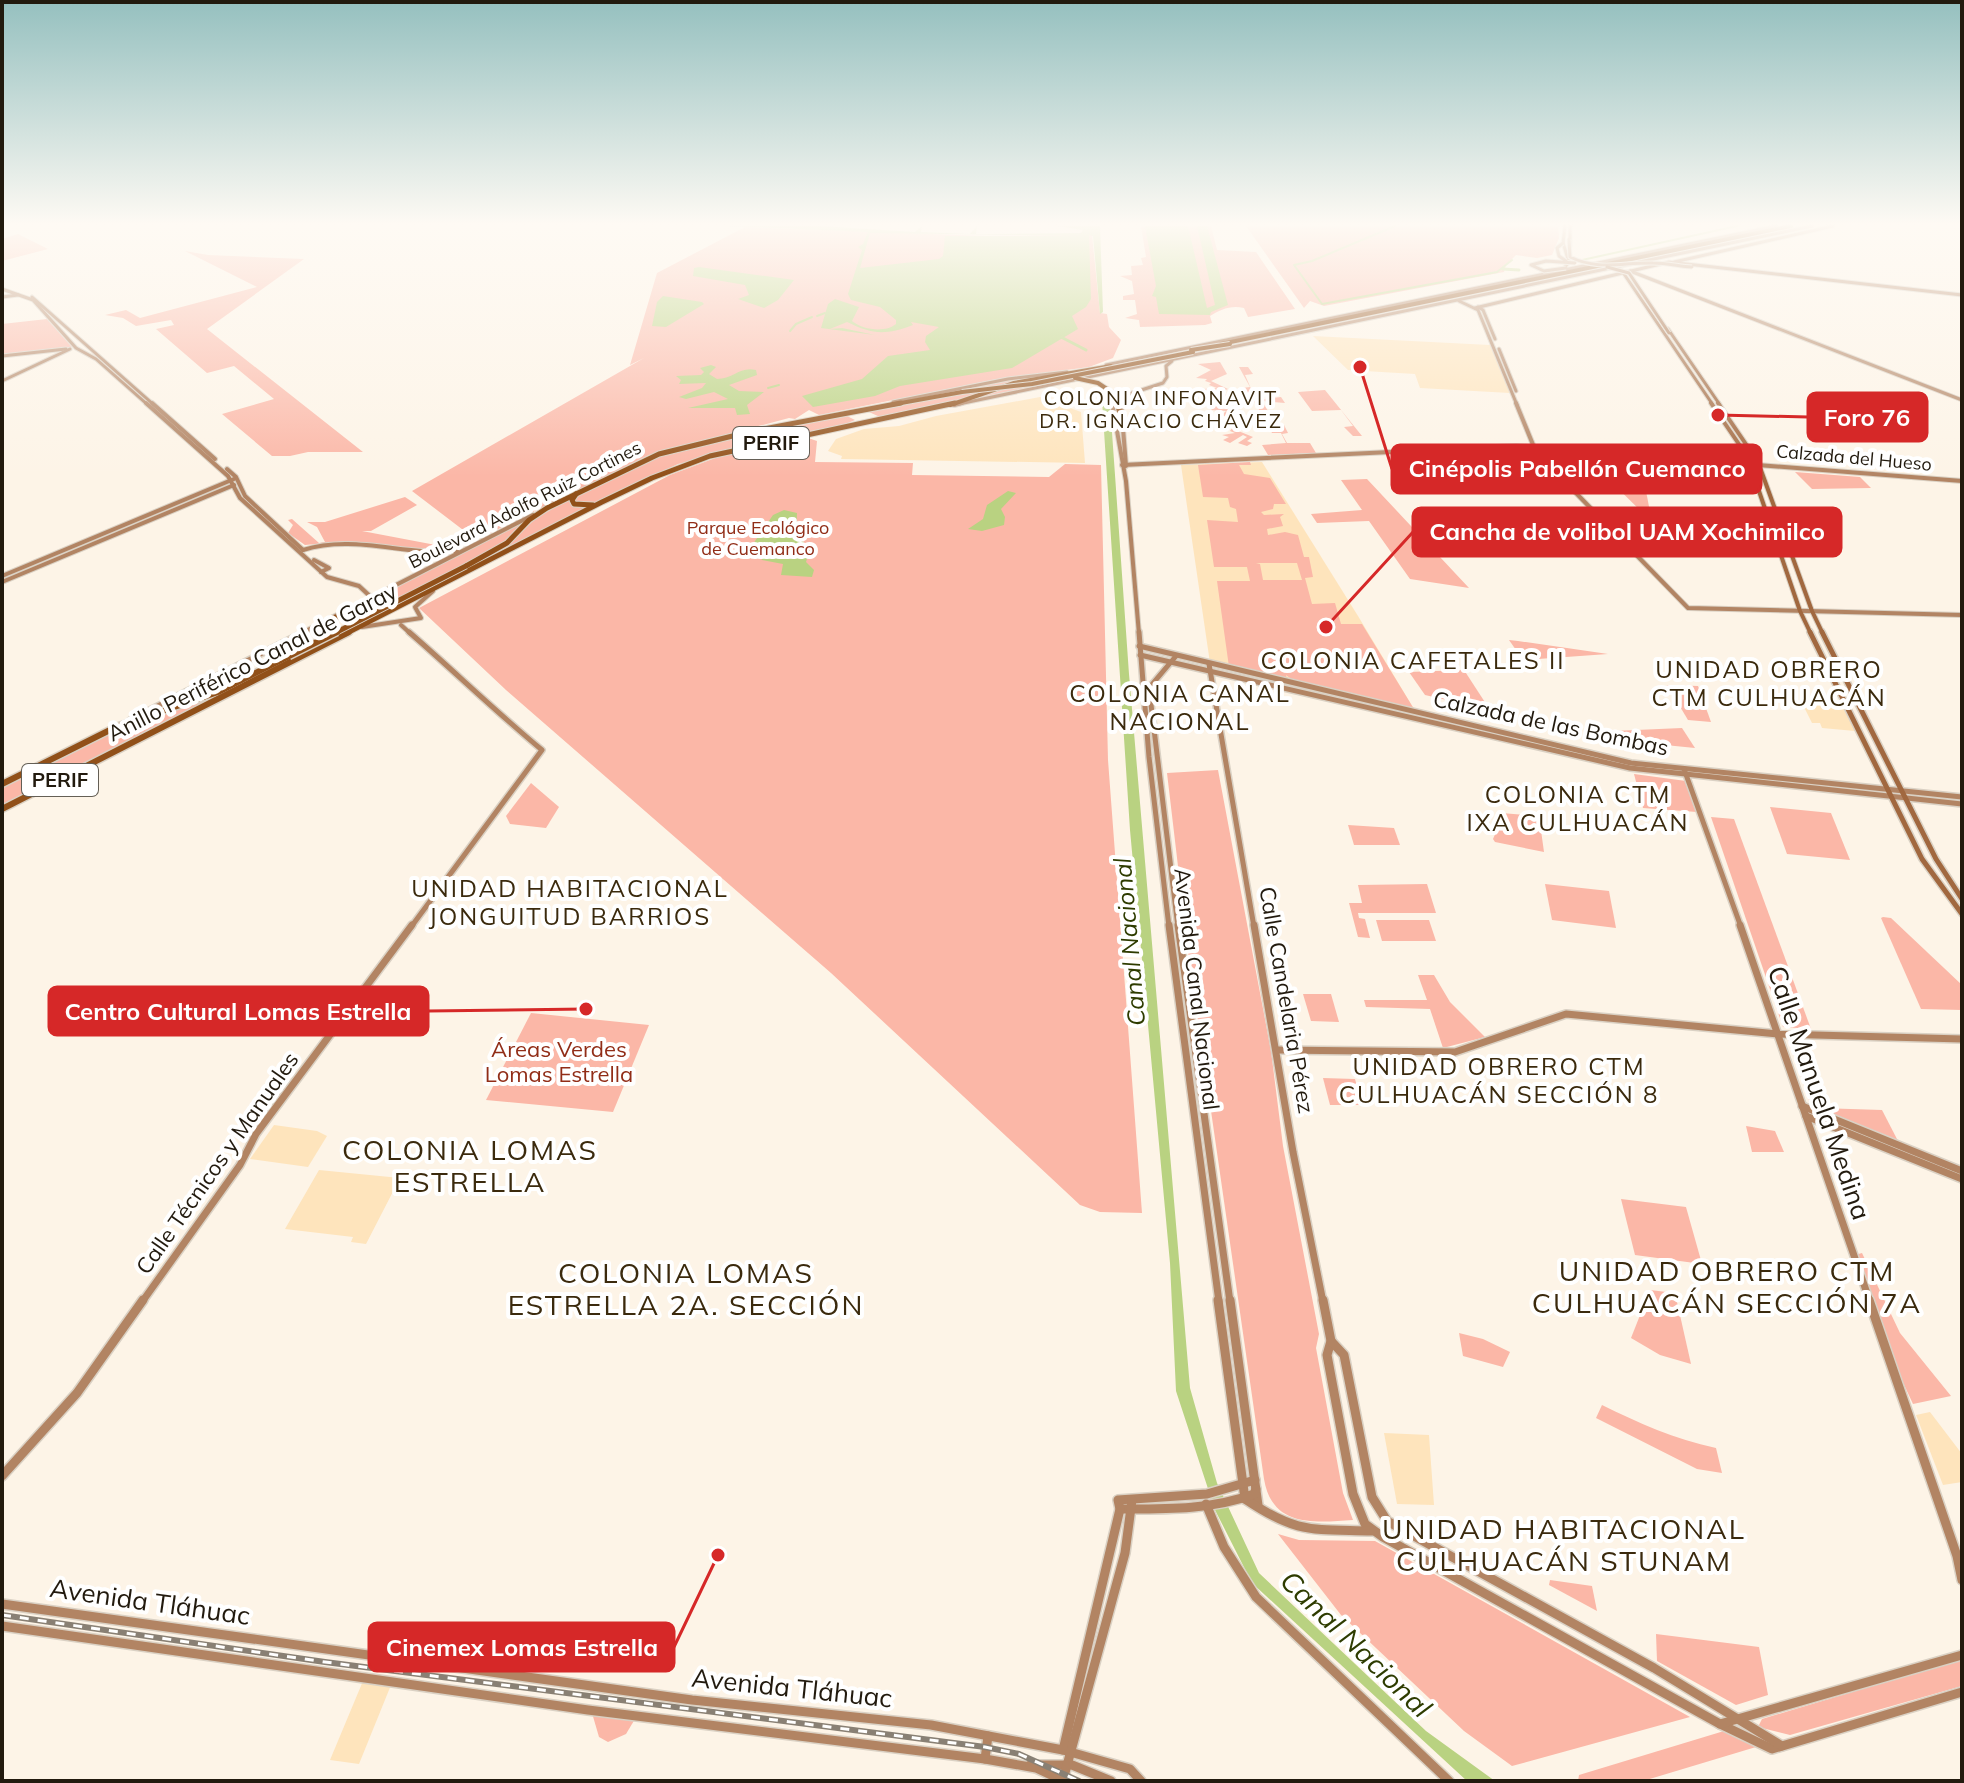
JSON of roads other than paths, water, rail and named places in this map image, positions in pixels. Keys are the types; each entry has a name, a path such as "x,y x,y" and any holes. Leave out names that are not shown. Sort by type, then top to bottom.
{"highway":[{"path":"1364,315 1381,309"},
{"path":"1039,383 1393,309"},
{"path":"948,406 999,386 1400,309"},
{"path":"1355,321 1402,309"},
{"path":"1266,332 1299,328"},
{"path":"851,411 1072,378 1094,381 1113,393 1120,413"},
{"name":"Boulevard Adolfo Ruiz Cortines","path":"433,591 602,502 652,478 710,456 948,406"},
{"name":"Boulevard Adolfo Ruiz Cortines","path":"116,727 218,692 466,566 507,543 529,520 547,508 643,460 683,447 851,411"},
{"path":"577,492 572,500 577,505 602,502"},
{"path":"372,598 382,605 399,604 486,563"},
{"name":"Anillo Periférico Canal de Garay","path":"2,809 433,591"},
{"path":"330,619 358,612 366,615 364,625"},
{"name":"Anillo Periférico Canal de Garay","path":"2,784 116,727"}],"main road":[{"path":"41,309 73,349"},
{"path":"49,309 321,567 329,568 321,572"},
{"name":"Boulevard Adolfo Ruiz Cortines","path":"948,406 1077,380 1117,367 1376,309"},
{"path":"1120,413 1120,397 1163,383 1167,377 1165,363 1415,309"},
{"path":"1479,309 1536,448 1688,608 1962,617"},
{"path":"1648,309 1740,444 1800,611 1933,879 1962,914"},
{"path":"1653,309 1680,347"},
{"path":"1655,309 1760,466 1812,611 1940,867 1962,899"},
{"path":"1730,309 1962,401"},
{"path":"1650,313 1658,313"},
{"path":"66,337 77,334"},
{"path":"82,352 93,348"},
{"path":"2,381 73,349"},
{"path":"2,356 73,349 82,352 112,372 233,483 240,498 321,572 333,580 359,586 372,598"},
{"name":"Boulevard Adolfo Ruiz Cortines","path":"851,411 1008,379 1165,363"},
{"name":"Avenida Canal Nacional","path":"1077,380 1096,383 1112,394 1124,465"},
{"name":"Avenida Canal Nacional","path":"1120,413 1140,650 1174,970 1245,1499"},
{"name":"Calzada del Hueso","path":"1124,465 1485,446 1962,482"},
{"name":"Calzada del Hueso","path":"1124,465 1536,448"},
{"path":"2,579 163,508 216,486 233,483"},
{"path":"2,579 233,483"},
{"path":"163,508 170,511"},
{"name":"Boulevard Adolfo Ruiz Cortines","path":"372,598 547,508"},
{"path":"135,520 142,523"},
{"path":"303,550 331,543 431,553 464,550"},
{"path":"297,544 315,546"},
{"path":"364,625 403,624 421,618 415,607 433,591"},
{"name":"Anillo Periférico Canal de Garay","path":"116,727 372,598"},
{"name":"Calle Técnicos y Manuales","path":"2,1476 77,1393 240,1165 256,1134 542,750 481,700 403,624"},
{"name":"Calzada de las Bombas","path":"1140,650 1618,766 1962,804"},
{"name":"Avenida Canal Nacional","path":"1175,659 1149,688 1258,1505"},
{"name":"Calle Candelaria Pérez","path":"1210,668 1226,773 1278,1050 1293,1152 1331,1341 1327,1355 1353,1494 1360,1517 1372,1531"},
{"name":"Calzada de las Bombas","path":"1686,775 1962,797"},
{"name":"Calle Manuela Medina","path":"1686,775 1960,1560 1962,1580"},
{"path":"1174,970 1185,971"},
{"path":"1278,1050 1455,1052 1478,1047 1546,1018 1566,1014 1778,1034 1962,1039"},
{"path":"1802,1106 1962,1171"},
{"path":"1806,1116 1962,1179"},
{"path":"1200,1166 1212,1166"},
{"name":"Calle Candelaria Pérez","path":"1331,1341 1344,1355 1372,1497 1387,1521 1740,1718 1777,1747"},
{"path":"1064,1781 1119,1505 1245,1499 1254,1494 1256,1484 1243,1483 1224,1489 1207,1500"},
{"path":"1245,1499 1278,1521 1301,1529 1372,1531 1720,1724 1777,1747 1962,1692"},
{"path":"1207,1500 1224,1547 1256,1597 1449,1781"},
{"path":"1068,1755 1125,1553 1132,1504"},
{"path":"1110,1549 1125,1553"},
{"name":"Avenida Tláhuac","path":"2,1604 692,1700 902,1722 988,1736 1130,1769 1141,1781"},
{"name":"Avenida Tláhuac","path":"2,1626 577,1709 1027,1765 1064,1781"},
{"path":"1720,1724 1962,1655"},
{"path":"985,1759 988,1736"},
{"path":"1027,1765 1068,1755 1111,1781"}],"waterway":[{"path":"817,316 825,313"},
{"path":"790,331 796,324 812,317"},
{"name":"Canal Nacional","path":"1059,336 1086,350"},
{"path":"768,388 779,385"}],"railway":[{"path":"2,1615 325,1662 985,1747 1019,1754 1079,1781"}],"place":[{"name":"Cinépolis Pabellón Cuemanco","path":"1360,367"},
{"name":"Foro 76","path":"1718,415"},
{"name":"Cancha de volibol UAM Xochimilco","path":"1326,627"},
{"name":"Centro Cultural Lomas Estrella","path":"586,1009"},
{"name":"Cinemex Lomas Estrella","path":"718,1555"}],"district":[{"name":"COLONIA INFONAVIT DR. IGNACIO CHÁVEZ","path":"1161,410"},
{"name":"COLONIA CAFETALES II","path":"1413,661"},
{"name":"UNIDAD OBRERO CTM CULHUACÁN","path":"1769,684"},
{"name":"COLONIA CANAL NACIONAL","path":"1180,708"},
{"name":"COLONIA CTM IXA CULHUACÁN","path":"1578,809"},
{"name":"UNIDAD HABITACIONAL JONGUITUD BARRIOS","path":"570,903"},
{"name":"UNIDAD OBRERO CTM CULHUACÁN SECCIÓN 8","path":"1499,1081"},
{"name":"COLONIA LOMAS ESTRELLA","path":"470,1166"},
{"name":"UNIDAD OBRERO CTM CULHUACÁN SECCIÓN 7A","path":"1727,1287"},
{"name":"COLONIA LOMAS ESTRELLA 2A. SECCIÓN","path":"686,1289"},
{"name":"UNIDAD HABITACIONAL CULHUACÁN STUNAM","path":"1564,1545"}],"park label":[{"name":"Parque Ecológico de Cuemanco","path":"758,538"},
{"name":"Áreas Verdes Lomas Estrella","path":"559,1062"}]}
